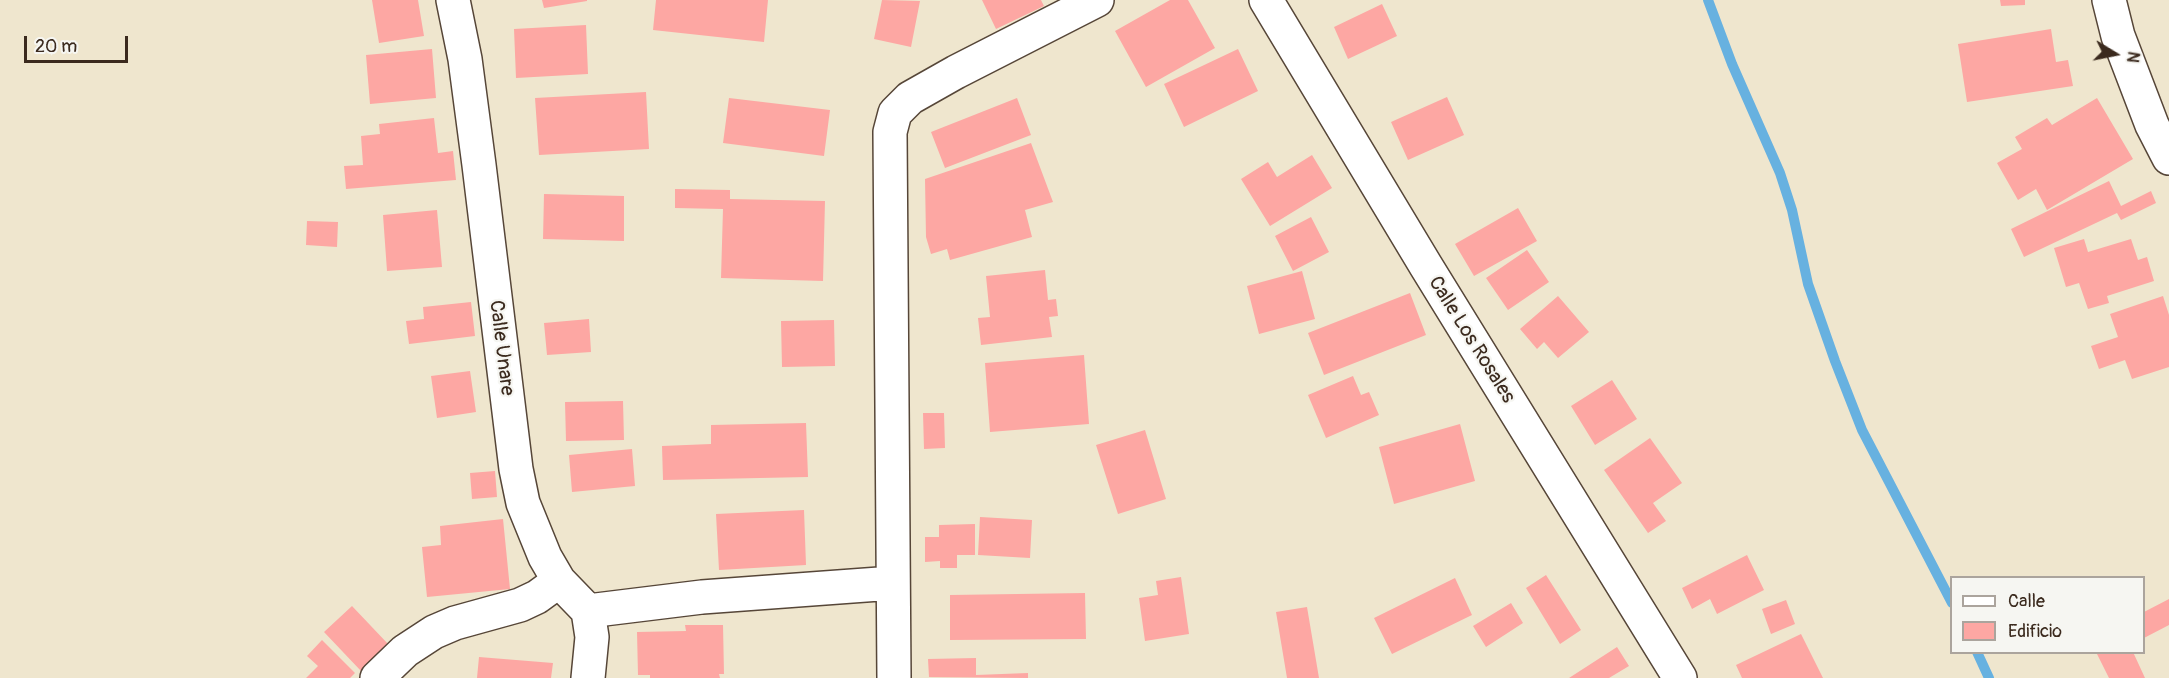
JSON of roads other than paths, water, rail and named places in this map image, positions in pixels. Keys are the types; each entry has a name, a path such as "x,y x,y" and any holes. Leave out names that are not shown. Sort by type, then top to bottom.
{"street":[{"name":"Calle Unare","path":"453,0 465,59 516,469 523,503 545,557 559,581 588,611"},
{"path":"894,678 890,132 896,113 910,98 1097,0"},
{"name":"Calle Los Rosales","path":"1266,0 1426,267 1680,678"},
{"path":"2109,0 2118,36 2152,125 2169,158"},
{"path":"377,678 405,651 434,632 455,623 520,605 537,597 559,581"},
{"path":"588,678 592,637 588,611 702,597 892,584"}],"waterway":[{"path":"1708,0 1732,64 1780,173 1792,210 1808,284 1862,430 1950,599"},
{"path":"1978,654 1989,678"}]}
